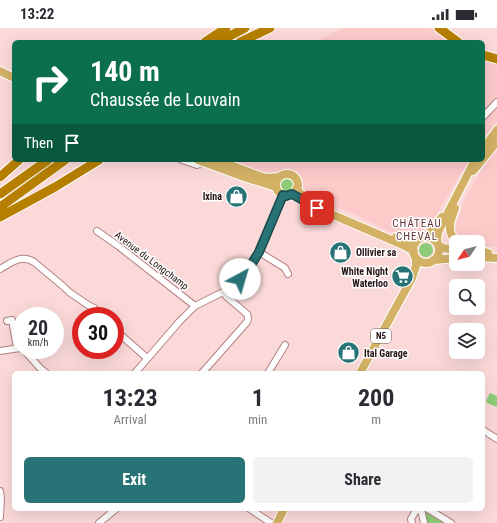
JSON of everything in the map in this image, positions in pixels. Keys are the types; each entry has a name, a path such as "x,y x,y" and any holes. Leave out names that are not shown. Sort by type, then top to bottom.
{"highway":[{"path":"208,40 226,28"},
{"path":"222,40 245,28"},
{"path":"244,40 270,28"},
{"path":"439,28 455,40"},
{"path":"485,56 497,59"},
{"path":"0,178 17,162"},
{"path":"0,194 45,162"},
{"path":"0,207 62,162"},
{"path":"0,217 55,187 96,162"}],"main road":[{"path":"0,66 12,71"},
{"path":"0,71 12,77"},
{"path":"485,146 497,130"},
{"name":"N5","path":"485,157 497,142"},
{"path":"206,162 218,164 243,170 268,178 279,177 287,174 293,176 297,181 297,184 294,192 286,196 280,193 276,187 244,177 218,164"},
{"name":"N5","path":"412,278 438,256 438,232 474,162"},
{"name":"N5","path":"465,181 481,162"},
{"path":"276,187 279,177"},
{"path":"452,235 450,223 461,189"},
{"path":"294,192 399,238 406,240 430,238 443,248 449,249"},
{"path":"294,192 309,204 403,245 424,262 449,259"},
{"name":"N5","path":"361,371 412,278 416,266 416,243 450,208"},
{"path":"485,252 497,253"},
{"path":"485,257 497,258"},
{"path":"277,523 283,511"}],"street":[{"path":"485,115 497,102"},
{"path":"188,162 197,165 200,162"},
{"path":"137,371 179,322 195,306 223,292 240,279 259,252 283,195"},
{"name":"Avenue du Longchamp","path":"97,231 195,306"},
{"path":"259,252 284,268 288,274"},
{"path":"0,270 17,260 25,258 30,259 69,292 92,307"},
{"path":"204,371 248,320 247,314 223,292"},
{"path":"7,321 12,320"},
{"path":"124,338 147,358"},
{"path":"269,371 285,345"},
{"path":"0,351 12,349"},
{"path":"32,359 44,371"},
{"path":"485,431 497,439"},
{"path":"0,491 0,517"},
{"path":"99,523 114,511"},
{"path":"253,511 271,523"},
{"path":"412,523 411,519 416,511"},
{"path":"421,511 424,523"},
{"path":"431,511 451,523"}],"shaded area":[{"path":"343,28 430,28 451,40 319,40"},
{"path":"485,58 497,61 497,121 485,136"},
{"path":"497,150 497,247 485,246 485,235 458,235 455,227 466,196 485,164"},
{"path":"228,162 468,162 436,215 427,227 413,236 402,236 390,232 352,213 312,196 301,189 302,183 294,171 282,170 273,175 262,175"}],"green space":[{"path":"285,179 289,179 293,185 289,191 285,191 281,187 281,183"},
{"path":"423,243 429,243 433,247 433,253 429,257 423,257 419,253 419,247"},
{"path":"490,393 497,396 497,407 487,403 486,401"},
{"path":"428,511 448,523 426,523 423,512"}],"place":[{"name":"Ixina","path":"237,196"},
{"name":"Ollivier sa","path":"340,252"},
{"name":"White Night Waterloo","path":"403,277"},
{"name":"Ital Garage","path":"348,353"}],"district":[{"name":"CHÂTEAU CHEVAL","path":"417,229"}],"route":[{"path":"240,279 255,260 283,195 286,196 292,194 317,208"}]}
